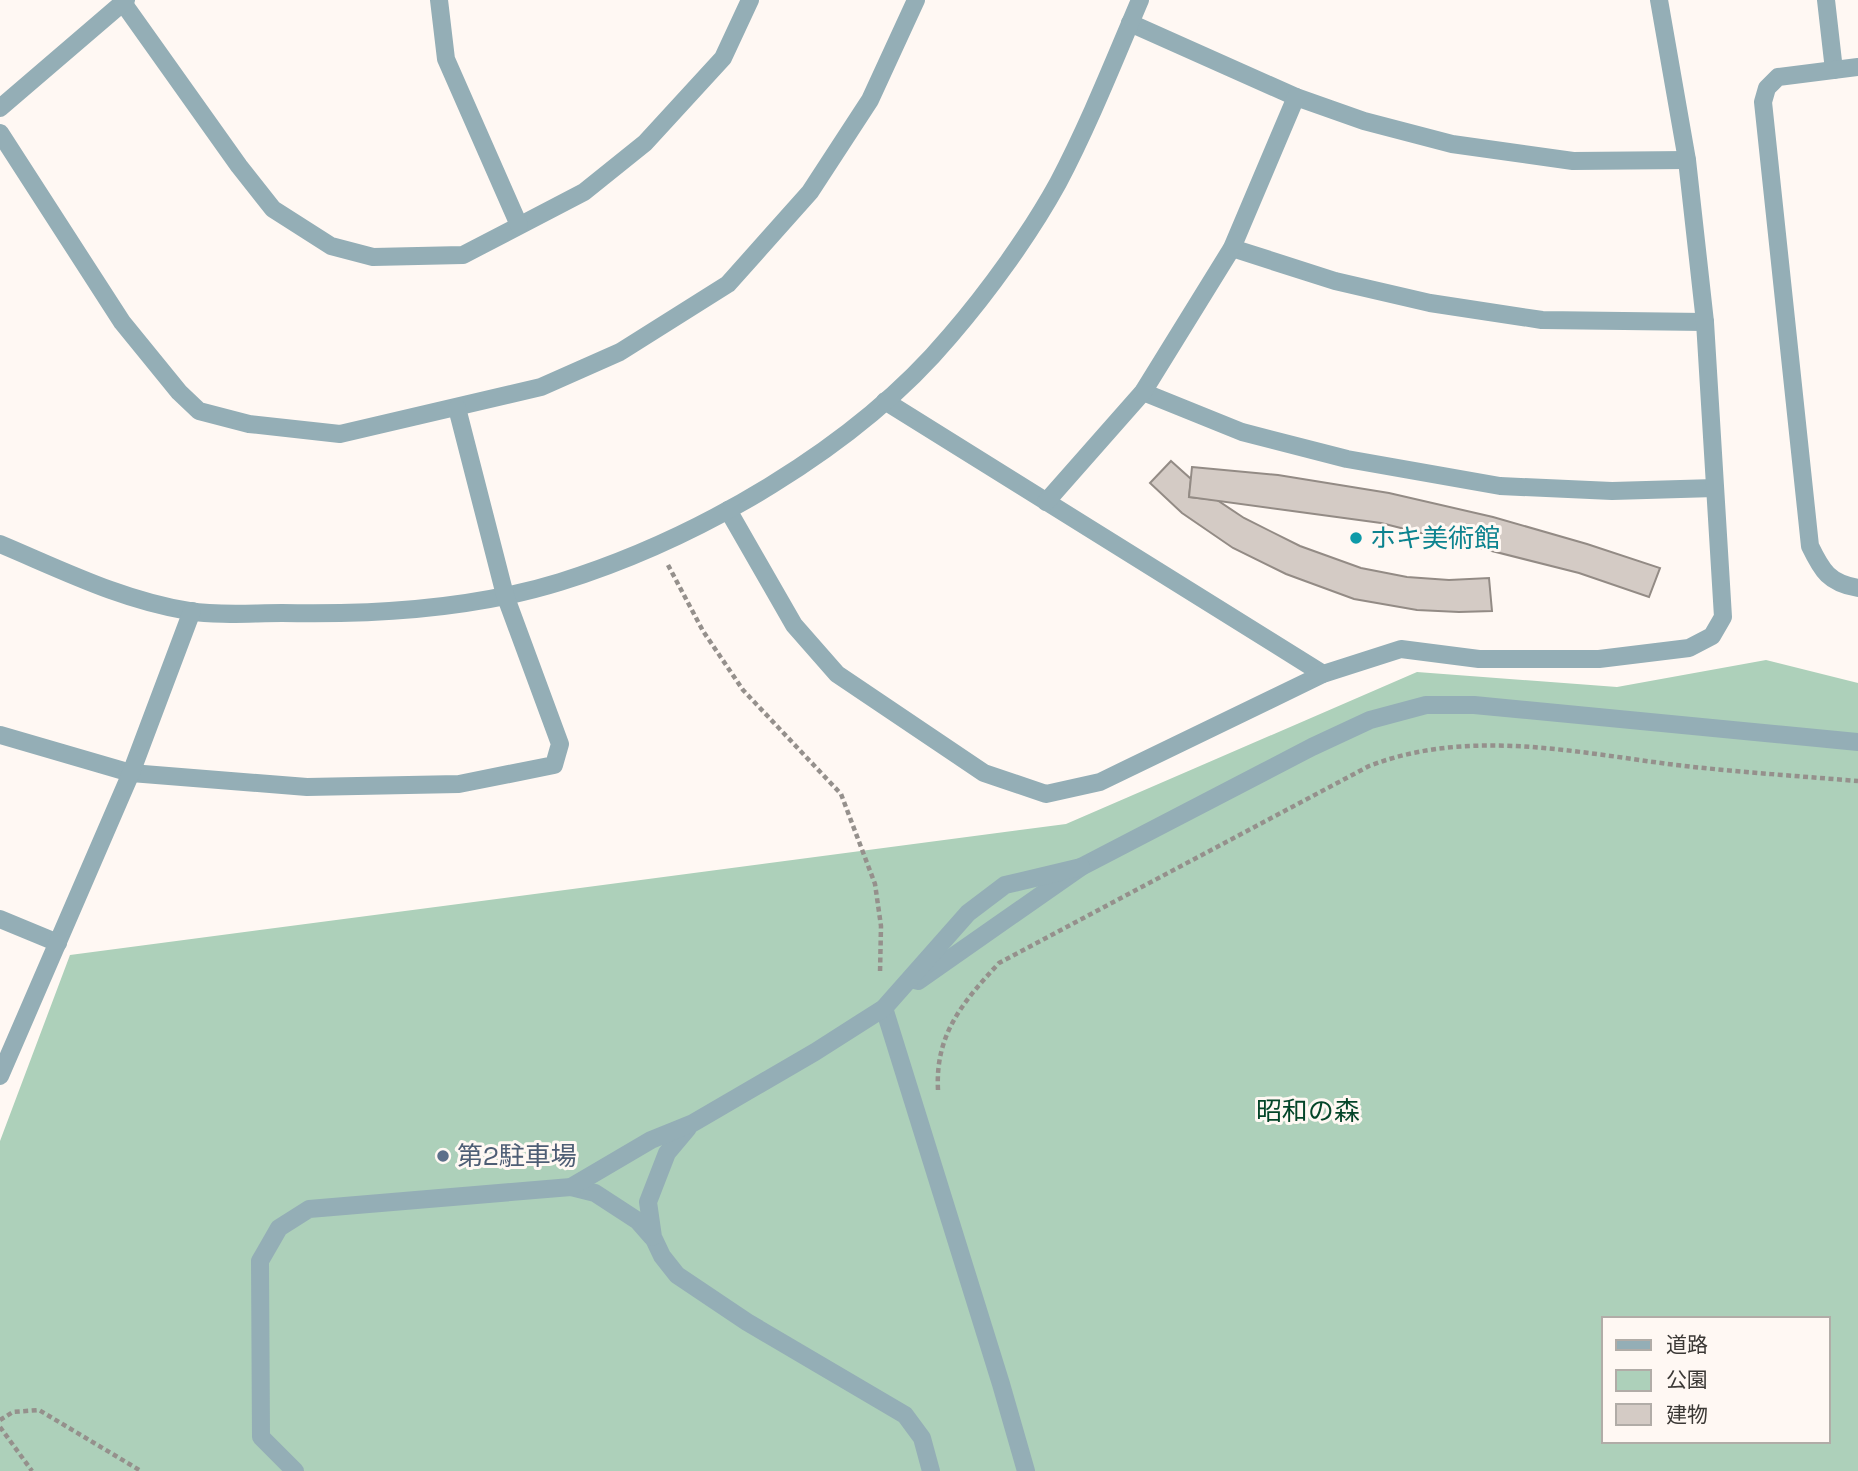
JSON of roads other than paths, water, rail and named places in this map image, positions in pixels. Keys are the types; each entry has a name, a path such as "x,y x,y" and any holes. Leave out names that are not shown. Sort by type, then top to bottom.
{"street":[{"path":"439,0 446,59 519,225"},
{"path":"0,108 123,1 239,166 273,209 331,246 373,257 463,255 584,192 645,143 723,58 750,0"},
{"path":"0,134 122,322 179,392 199,411 248,424 340,434 541,387 620,352 728,284 810,192 870,100 916,0"},
{"path":"0,544 123,596 192,611 328,614 439,607 505,595 557,583 623,560 657,544 728,510 807,464 886,401 948,338 1002,271 1050,196 1090,115 1140,0"},
{"path":"728,510 793,625 836,674 984,773 1046,794 1100,782 1323,674 1401,649 1479,659 1599,659 1689,648 1712,636 1723,617 1705,322 1688,160 1659,0"},
{"path":"1826,0 1834,70"},
{"path":"1130,23 1296,97 1364,121 1451,145 1573,161 1688,160"},
{"path":"1858,67 1778,77 1767,88 1763,102 1810,546 1824,573 1847,586 1858,588"},
{"path":"1046,502 1143,392 1232,248 1296,97"},
{"path":"1232,248 1335,281 1430,303 1542,320 1705,322"},
{"path":"1143,392 1242,432 1347,459 1487,484 1612,491 1715,488"},
{"path":"886,401 1323,674"},
{"path":"0,735 131,773 307,787 459,784 554,765 560,744 505,595 457,408"},
{"path":"0,1076 131,773 192,611"},
{"path":"898,995 1082,867 1312,747 1370,720 1426,705 1474,705 1858,741"},
{"path":"571,1186 651,1140 693,1123 815,1052 884,1008 968,913 1005,885 1082,867"},
{"path":"0,919 58,943"},
{"path":"884,1008 1026,1471"},
{"path":"693,1123 667,1153 648,1202 653,1237 662,1256 677,1275 747,1322 905,1415 922,1438 931,1471"},
{"path":"295,1471 261,1437 260,1261 279,1228 309,1209 571,1186 595,1193 638,1221 653,1237"}],"place":[{"name":"ホキ美術館","path":"1356,538"},
{"name":"第2駐車場","path":"443,1156"}],"park label":[{"name":"昭和の森","path":"1308,1111"}]}
